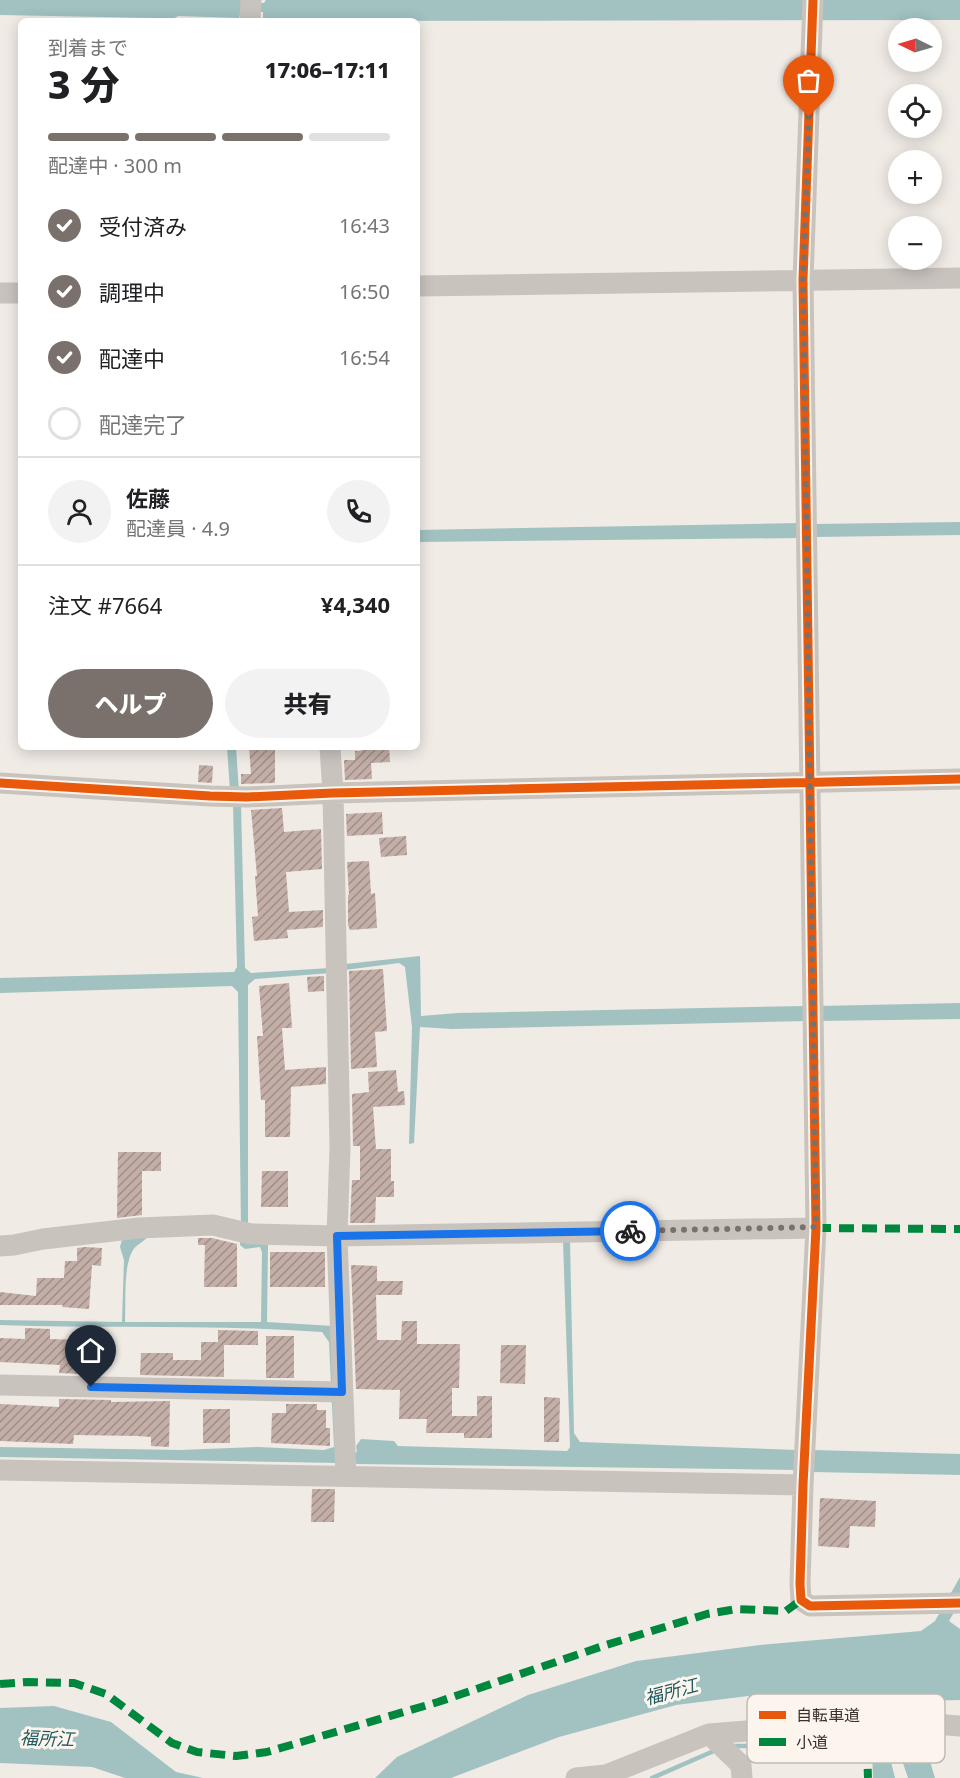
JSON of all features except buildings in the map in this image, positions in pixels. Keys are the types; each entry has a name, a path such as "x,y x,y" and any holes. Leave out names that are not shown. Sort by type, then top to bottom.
{"street":[{"path":"813,0 803,280 816,1227 802,1485 801,1600 810,1606 950,1603"},
{"path":"420,286 960,278"},
{"path":"0,293 18,292"},
{"path":"330,750 340,1148 337,1236 346,1476"},
{"path":"0,783 247,797 333,793 960,779"},
{"path":"0,1246 128,1229 213,1224 251,1234 337,1236 816,1227"},
{"path":"0,1385 342,1392"},
{"path":"0,1470 802,1485"},
{"path":"945,1724 960,1726"},
{"path":"576,1778 606,1775 709,1734 747,1731"},
{"path":"709,1734 739,1768"}],"water":[{"path":"0,0 241,0 241,2 264,3 266,0 960,0 960,20 888,18 888,20 420,21 420,18 263,18 263,12 241,11 239,18 178,16 153,18 0,15"},
{"path":"960,522 960,535 814,537 815,524"},
{"path":"799,523 799,538 420,542 420,530"},
{"path":"227,750 236,750 239,791 230,791"},
{"path":"233,803 241,804 245,968 251,973 330,968 331,973 255,979 248,985 248,1227 241,1227 238,992 232,986 0,993 0,978 234,972 237,967"},
{"path":"420,956 421,1016 458,1013 805,1006 806,1021 452,1029 420,1027 414,1143 409,1144 412,1027 405,967 399,963 345,970 345,964"},
{"path":"960,1003 960,1019 819,1021 818,1006"},
{"path":"150,1234 134,1248 130,1257 126,1275 125,1322 261,1322 262,1252 260,1247 245,1249 240,1245 240,1238 268,1245 267,1322 334,1326 338,1463 0,1457 0,1447 180,1450 258,1447 324,1450 334,1447 329,1342 322,1332 242,1328 0,1325 0,1320 122,1322 124,1260 120,1247 123,1236"},
{"path":"570,1240 574,1433 580,1442 797,1450 796,1470 357,1464 350,1461 350,1454 357,1452 356,1446 361,1439 394,1441 398,1446 567,1451 570,1447 563,1241"},
{"path":"813,1450 960,1454 960,1475 813,1472"},
{"name":"福所江","path":"960,1577 960,1602 949,1621 960,1629 960,1700 945,1700 945,1694 747,1694 747,1696 676,1705 559,1737 451,1778 375,1778 397,1757 528,1695 636,1661 760,1645 921,1631 935,1621"},
{"name":"福所江","path":"54,1706 111,1722 176,1772 203,1778 125,1778 92,1767 0,1763 0,1708"},
{"path":"873,1763 891,1763 895,1778 873,1778"},
{"path":"903,1763 931,1763 935,1778 908,1778"}],"waterway":[{"path":"732,1746 747,1746"},
{"path":"652,1778 716,1750"}],"marked path":[{"path":"816,1228 960,1229"},
{"path":"0,1684 74,1683 106,1694 172,1743 197,1752 236,1756 267,1752 438,1702 606,1645 707,1614 737,1609 786,1611 801,1600"},
{"path":"867,1763 868,1778"}],"cycle path":[{"path":"813,0 803,280 816,1228 803,1485 801,1600 810,1606 960,1603"},
{"path":"0,783 247,797 333,793 960,779"}],"way so far":[{"path":"630,1231 816,1227 803,280 809,117"}],"route":[{"path":"91,1387 342,1392 337,1236 630,1231"}]}
